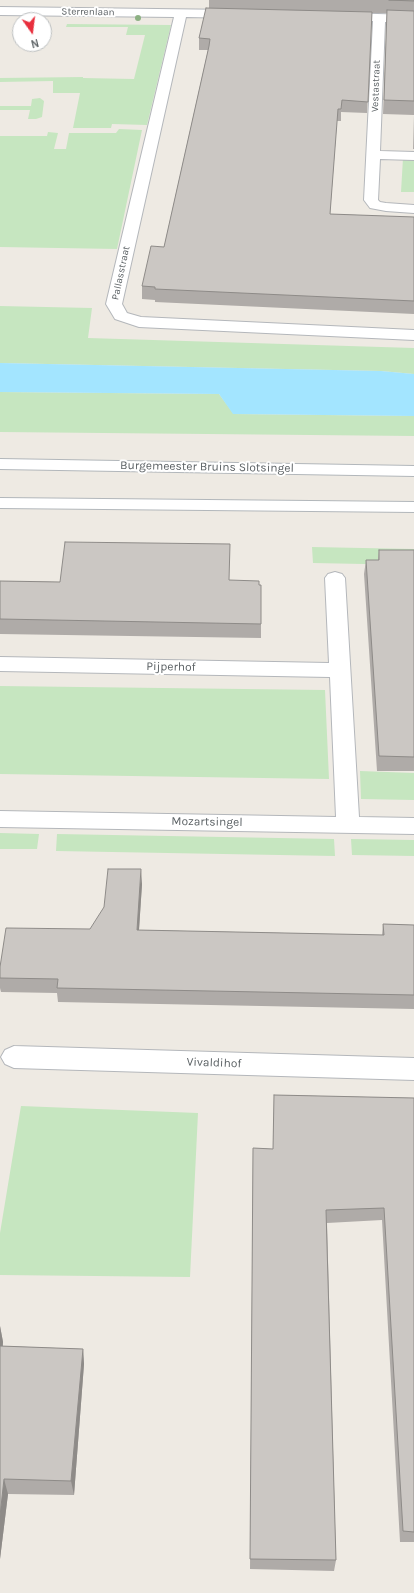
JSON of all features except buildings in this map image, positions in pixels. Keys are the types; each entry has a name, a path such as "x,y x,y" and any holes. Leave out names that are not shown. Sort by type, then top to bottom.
{"street":[{"name":"Sterrenlaan","path":"0,11 152,7 181,13 244,14"},
{"name":"Pallasstraat","path":"181,13 114,304 121,316 139,322 414,335"},
{"path":"329,16 414,19"},
{"name":"Vestastraat","path":"379,18 371,200 375,205 414,209"},
{"path":"374,155 414,156"},
{"name":"Burgemeester Bruins Slotsingel","path":"0,464 414,471"},
{"path":"0,503 414,507"},
{"path":"336,578 348,825"},
{"name":"Pijperhof","path":"0,664 341,670"},
{"name":"Mozartsingel","path":"0,819 414,826"},
{"name":"Vivaldihof","path":"14,1057 414,1069"}],"green space":[{"path":"67,24 171,25 147,125 112,124 111,128 73,128 80,93 53,93 53,81 0,82 0,78 83,77 134,79 145,35 126,35 128,27 66,27"},
{"path":"40,98 44,101 42,117 36,119 28,119 30,110 0,110 0,106 31,106 32,99"},
{"path":"119,129 142,130 117,249 0,247 0,136 47,136 48,132 58,133 54,149 66,149 69,133 116,133"},
{"path":"403,158 414,159 414,192 401,192"},
{"path":"0,306 92,308 88,338 414,348 414,374 381,371 0,363"},
{"path":"0,392 219,394 234,414 414,416 414,436 0,432"},
{"path":"312,547 414,549 414,565 313,563"},
{"path":"0,686 325,690 329,779 0,774"},
{"path":"360,771 414,773 414,800 361,799"},
{"path":"0,833 39,834 37,849 0,849"},
{"path":"57,834 334,839 335,856 56,851"},
{"path":"351,839 414,840 414,856 352,855"},
{"path":"21,1106 198,1113 190,1277 0,1275 0,1233"}],"water":[{"path":"0,363 381,371 414,374 414,416 233,414 219,394 0,392"}]}
